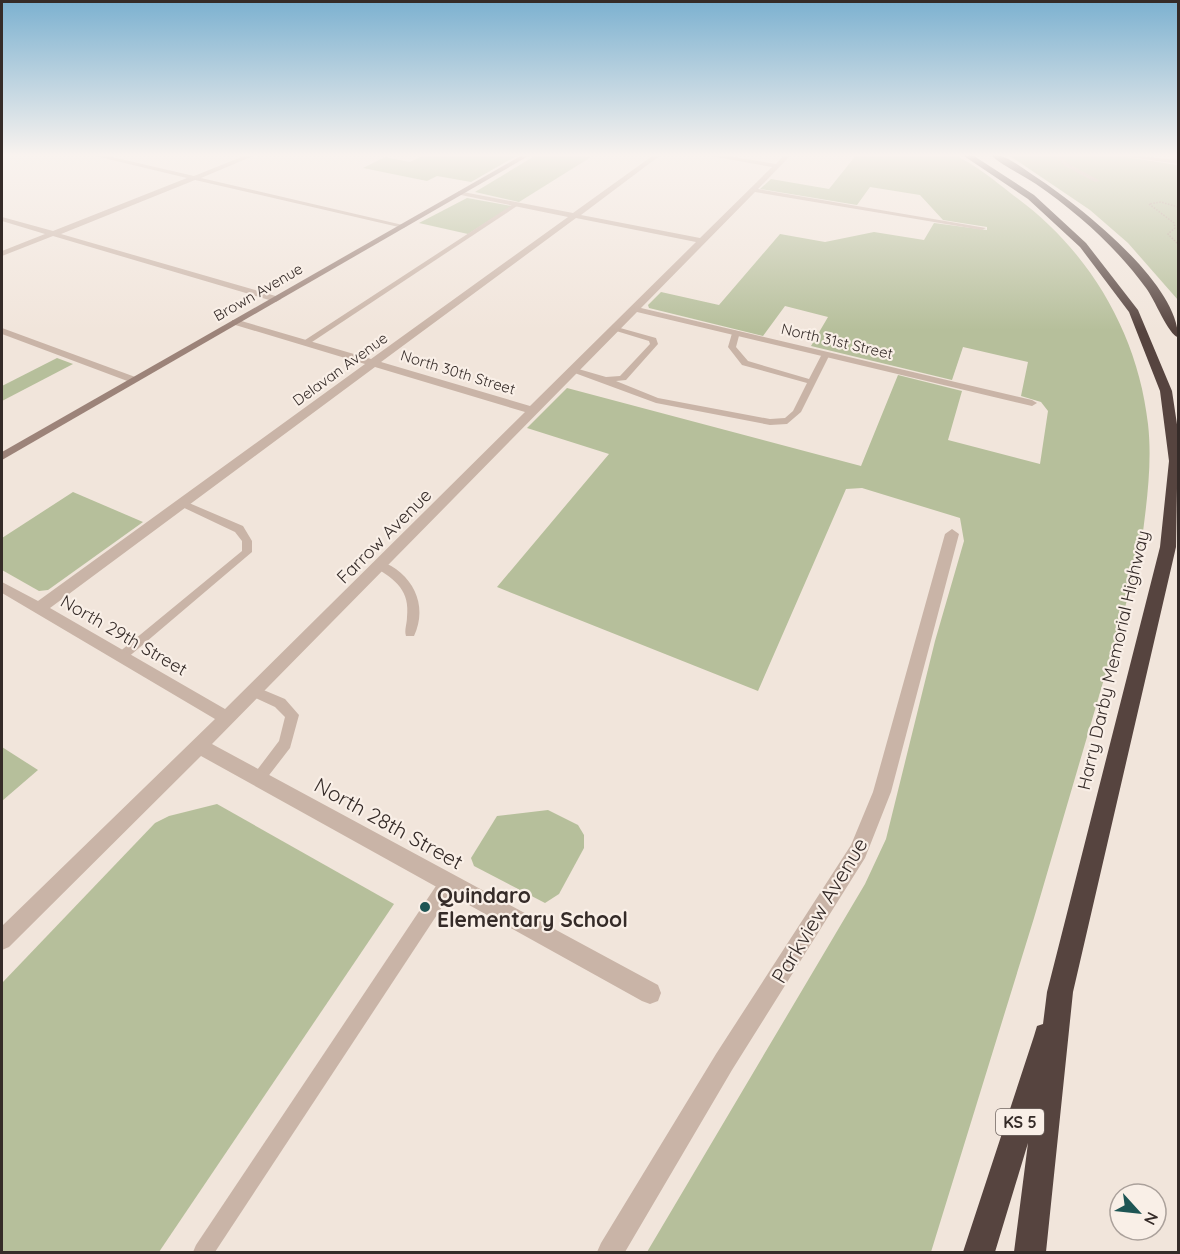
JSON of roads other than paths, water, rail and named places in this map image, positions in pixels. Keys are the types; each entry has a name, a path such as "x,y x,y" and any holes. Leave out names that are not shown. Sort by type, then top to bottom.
{"highway":[{"name":"Harry Darby Memorial Highway","path":"1030,1252 1060,992 1168,547 1176,461 1166,391 1134,312 1083,245 1048,213"},
{"path":"1077,213 1104,233 1150,286 1179,334"},
{"name":"KS 5","path":"980,1252 1060,992"}],"main road":[{"name":"Brown Avenue","path":"2,457 427,213"}],"street":[{"path":"2,254 106,213"},
{"path":"344,213 403,226"},
{"path":"558,213 701,241"},
{"name":"Delavan Avenue","path":"39,608 580,213"},
{"name":"Farrow Avenue","path":"2,940 199,746 730,213"},
{"path":"889,213 982,228"},
{"path":"2,219 276,299"},
{"name":"North 31st Street","path":"635,309 1032,403"},
{"name":"North 30th Street","path":"235,322 534,411"},
{"path":"2,331 134,380"},
{"name":"Parkview Avenue","path":"610,1252 724,1062 858,851 882,792 952,534"},
{"name":"North 29th Street","path":"2,587 227,718"},
{"name":"North 28th Street","path":"199,746 650,993"}],"lane":[{"path":"306,342 505,213"},
{"path":"605,380 622,378 654,344 654,340 648,337 616,328"},
{"path":"736,332 732,347 745,363 812,382"},
{"path":"575,370 656,400 770,422 787,421 797,412 826,354"},
{"path":"122,656 247,552 247,541 239,530 182,503"},
{"path":"380,565 404,582 409,590 415,620 410,633"},
{"path":"254,691 280,703 292,715 285,744 258,778"},
{"path":"203,1252 448,883"}],"place":[{"name":"Quindaro Elementary School","path":"425,907"}]}
